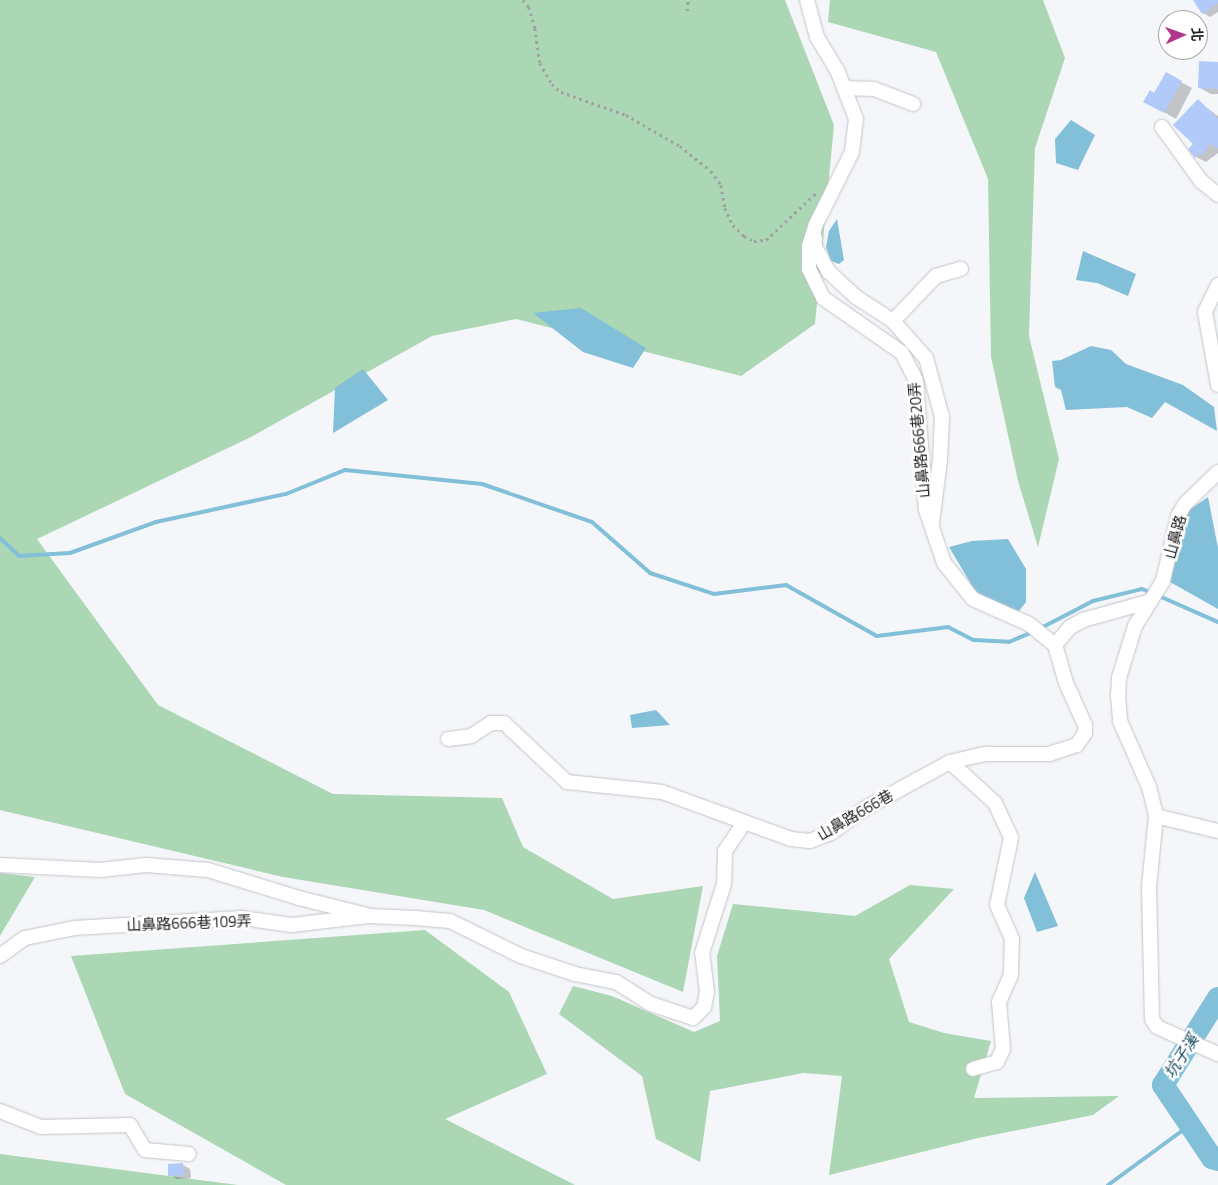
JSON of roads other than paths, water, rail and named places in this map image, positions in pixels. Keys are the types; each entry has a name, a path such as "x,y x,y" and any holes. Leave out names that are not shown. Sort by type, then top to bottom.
{"street":[{"name":"山鼻路666巷20弄","path":"807,0 817,36 844,88 856,119 852,152 816,224 809,246 809,269 823,298 902,354 916,381 921,468 931,530 944,563 973,598 1038,631 1055,645"},
{"path":"844,88 874,89 913,104"},
{"path":"1162,127 1201,181 1218,195"},
{"path":"816,224 815,248 829,272 856,297 893,321 926,358 942,417 940,460 931,530"},
{"path":"893,321 936,276 961,270"},
{"path":"1218,285 1205,312 1218,385"},
{"name":"山鼻路","path":"1149,600 1160,586 1178,516 1185,504 1218,472"},
{"path":"1055,645 1070,627 1082,620 1149,600"},
{"path":"1149,600 1135,626 1126,652 1118,696 1120,721 1149,787 1156,816 1149,906 1150,1010 1157,1027 1218,1054"},
{"name":"山鼻路666巷","path":"448,739 470,736 491,723 504,723 567,782 662,792 791,839 810,841 831,833 864,809 950,762 986,754 1049,754 1076,745 1085,734 1085,725 1066,683 1055,645"},
{"path":"950,762 995,803 1011,838 997,906 1012,939 1012,975 999,1002 1003,1049 997,1062 973,1069"},
{"path":"1156,816 1218,831"},
{"name":"山鼻路666巷109弄","path":"0,956 25,938 74,928 242,918 292,925 370,916 450,922 521,956 575,974 616,982 651,1004 694,1018 704,1007 707,992 702,953 724,884 725,852 744,822"},
{"path":"0,865 100,870 146,865 208,870 299,898 370,916"},
{"path":"0,1111 41,1127 130,1125 145,1150 190,1154"}],"water":[{"path":"1071,120 1095,135 1078,170 1056,163 1055,139"},
{"path":"837,219 844,260 839,264 831,261 826,247 829,231"},
{"path":"1083,251 1136,274 1128,296 1097,283 1076,280"},
{"path":"581,308 646,348 633,368 583,352 533,313"},
{"path":"1091,346 1111,350 1126,364 1183,385 1214,407 1217,431 1165,402 1152,418 1127,407 1066,410 1061,390 1055,387 1052,361 1061,360"},
{"path":"363,369 388,400 333,433 335,388"},
{"path":"1208,497 1218,548 1218,609 1170,582 1178,525 1189,510"},
{"path":"1008,539 1026,569 1026,602 1019,611 990,602 977,594 949,547 972,541"},
{"path":"656,710 670,725 632,728 630,715"},
{"path":"1035,872 1058,926 1037,932 1024,898"}],"waterway":[{"path":"0,538 19,556 70,553 156,522 286,494 345,470 482,484 592,522 650,573 714,594 786,585 877,636 948,627 974,640 1009,642 1032,632"},
{"path":"1041,628 1093,601 1142,589 1152,593"},
{"path":"1159,596 1218,622"},
{"name":"坑子溪","path":"1218,998 1163,1085 1212,1158 1218,1160"},
{"path":"1108,1185 1190,1125"}]}
